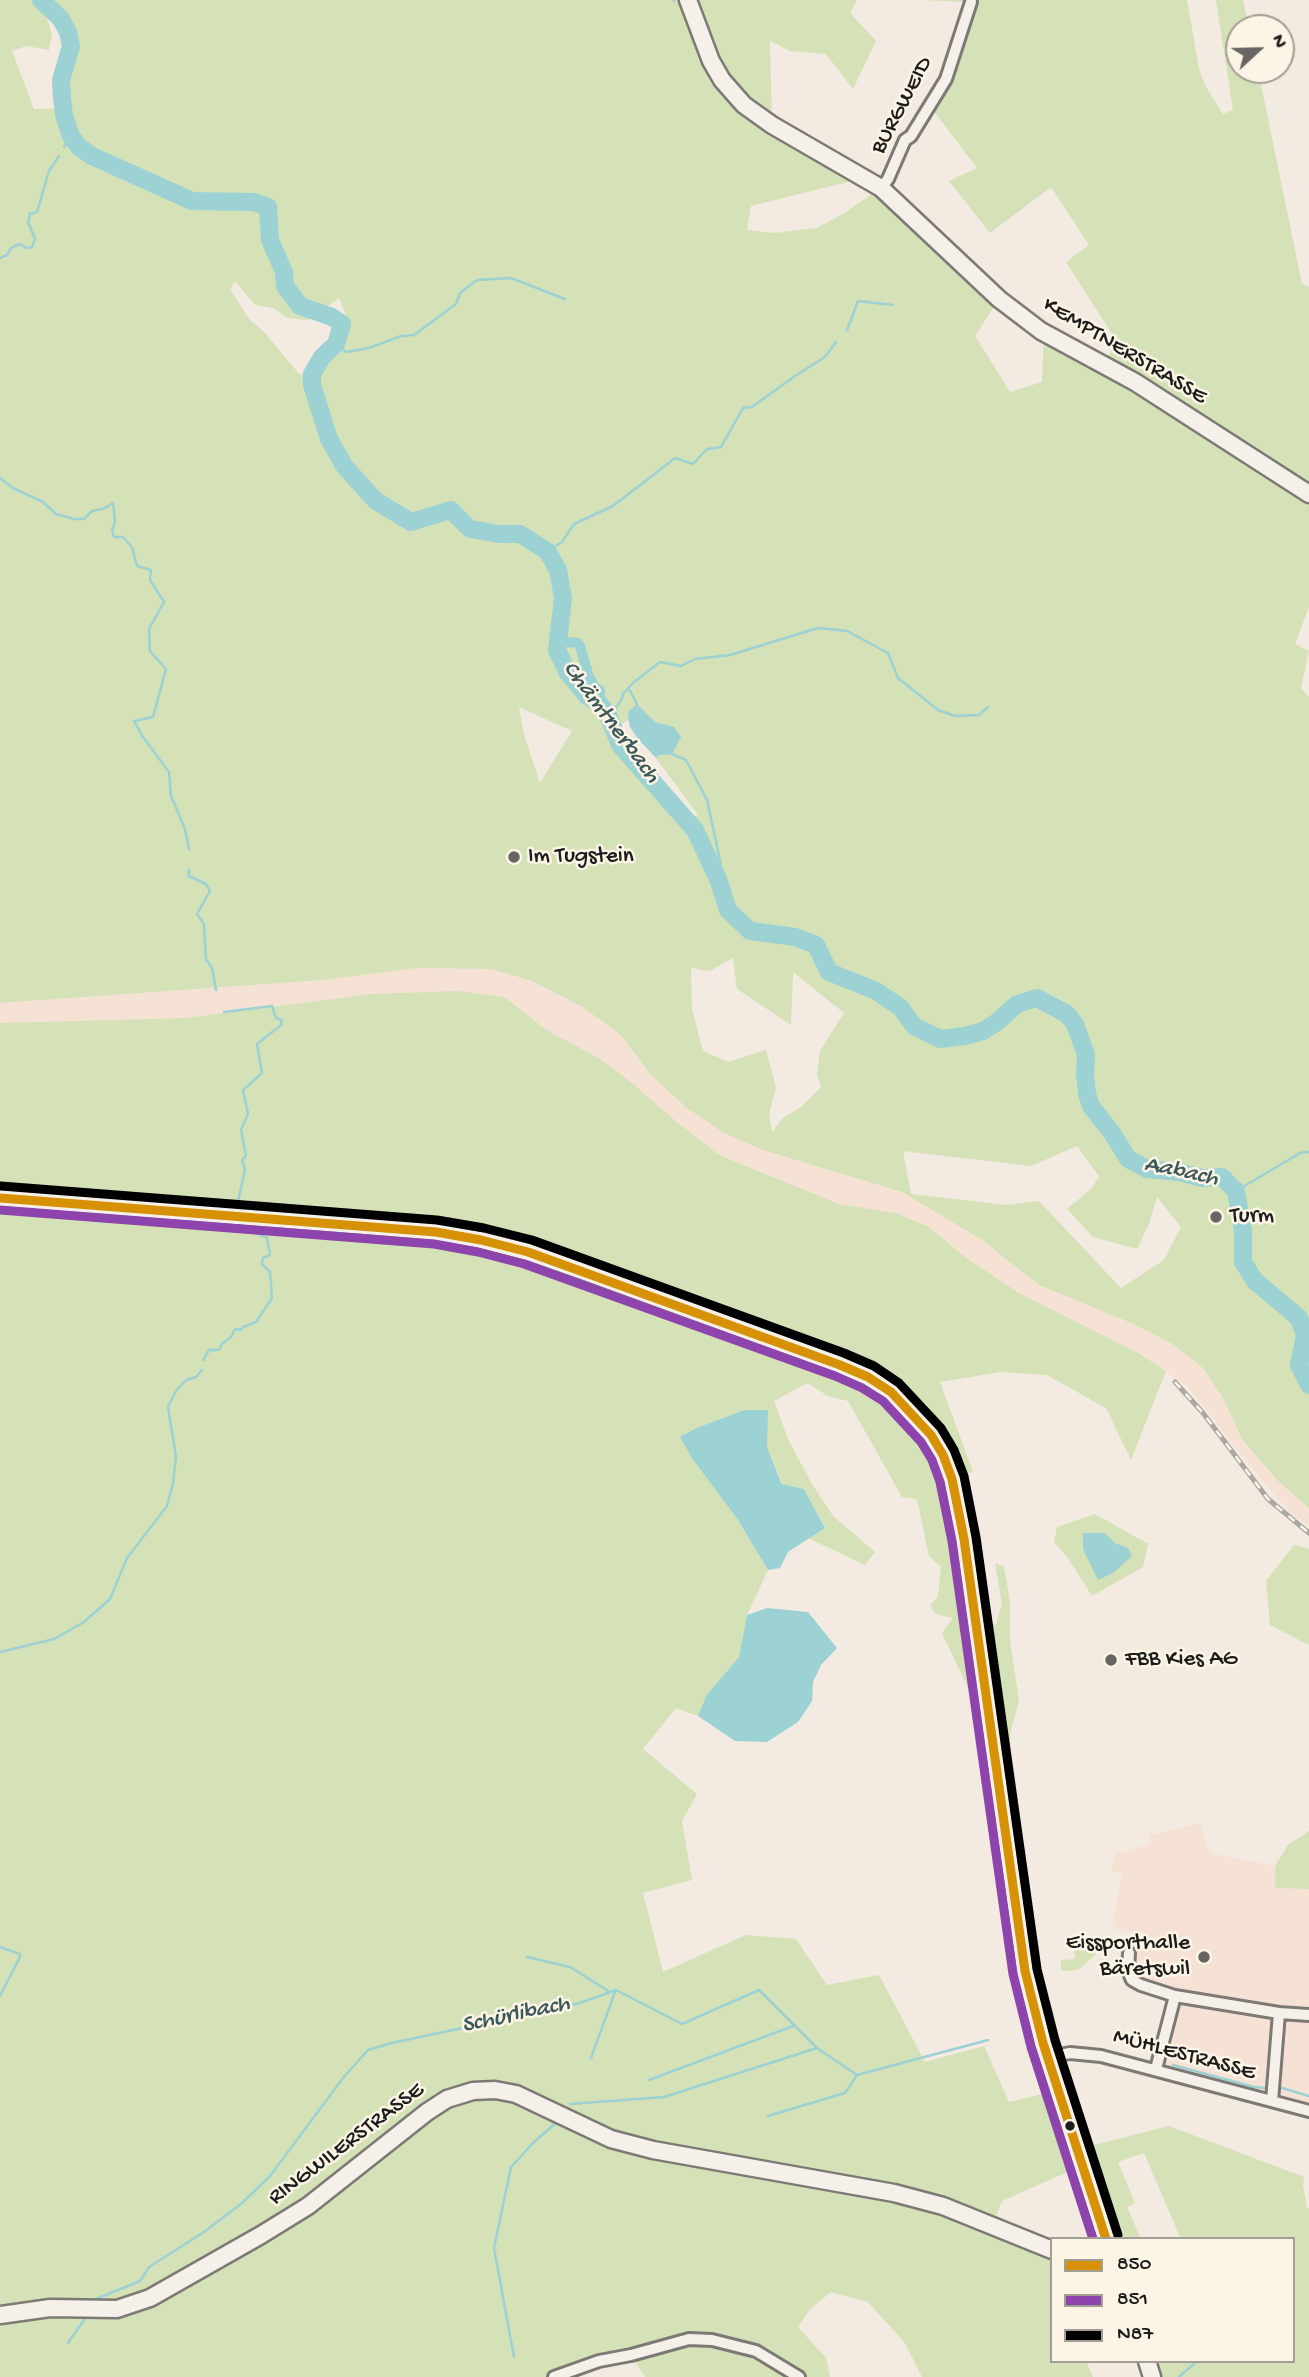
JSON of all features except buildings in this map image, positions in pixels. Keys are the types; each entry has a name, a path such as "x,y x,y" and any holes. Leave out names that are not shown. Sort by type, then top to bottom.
{"street":[{"name":"KEMPTNERSTRASSE","path":"688,0 711,61 722,80 744,105 772,125 881,188 999,299 1050,338 1135,382 1309,495"},
{"name":"BURGWEID","path":"881,188 888,179 905,141 911,136 946,79 971,2"},
{"path":"0,1198 436,1232 481,1240 528,1252 840,1364 891,1392 931,1435 943,1455 952,1479 964,1539 1025,1972 1048,2057 1105,2237"},
{"path":"1129,1953 1128,1971 1132,1980 1141,1985 1175,1996 1279,2013 1309,2015"},
{"path":"1156,2069 1175,1996"},
{"path":"1272,2101 1279,2013"},
{"name":"MÜHLESTRASSE","path":"1048,2057 1070,2053 1091,2054 1309,2111"},
{"name":"RINGWILERSTRASSE","path":"0,2315 50,2308 117,2309 150,2298 308,2206 427,2112 447,2099 473,2091 495,2090 516,2094 611,2138 653,2150 894,2193 943,2206 1050,2249"},
{"path":"554,2377 599,2361 689,2339 712,2340 756,2351 799,2377"}],"shaded area":[{"path":"416,968 491,969 532,981 581,1006 621,1035 649,1074 763,1150 902,1192 982,1240 1039,1285 1136,1325 1174,1345 1203,1368 1224,1400 1242,1439 1277,1480 1309,1508 1309,1526 1291,1513 1257,1475 1187,1386 1138,1353 1019,1293 968,1259 929,1227 896,1213 840,1204 719,1155 625,1077 599,1058 548,1031 504,997 371,994 186,1018 0,1023 0,1003 323,980"},
{"path":"1200,1823 1210,1853 1275,1866 1275,1888 1309,1889 1309,2111 1156,2069 1175,1996 1132,1980 1129,1953 1132,1933 1112,1928 1122,1875 1111,1871 1115,1854 1150,1844 1149,1835"}],"green space":[{"path":"0,0 48,0 43,7 52,34 49,50 26,46 12,51 34,109 67,108 73,28 52,0 857,0 850,13 876,41 853,89 826,54 790,51 770,41 772,125 864,178 751,206 747,230 775,233 816,228 843,214 881,188 999,299 975,336 1010,392 1042,382 1044,333 1105,365 1116,340 1066,262 1089,245 1051,187 990,233 949,181 977,168 930,106 946,78 970,2 920,0 1187,0 1199,69 1206,87 1223,114 1233,110 1229,84 1261,84 1302,284 1309,287 1309,607 1295,644 1309,651 1301,688 1309,697 1309,1508 1277,1480 1242,1439 1224,1400 1203,1368 1174,1345 1136,1325 1039,1285 982,1240 902,1192 763,1150 724,1133 687,1108 649,1073 621,1035 581,1006 532,981 491,969 416,968 323,980 0,1003","holes":["235,281 255,305 273,308 288,318 308,320 339,298 345,312 343,348 315,373 300,375 264,332 249,319 230,289","519,707 572,731 540,783 524,735","642,709 655,722 660,755 656,758 698,815 687,820 625,755 613,731","733,958 737,989 791,1025 793,972 844,1013 820,1051 817,1074 821,1087 801,1107 783,1118 772,1132 769,1114 776,1088 766,1050 728,1062 703,1051 692,1009 691,968 710,971","1077,1146 1099,1176 1092,1188 1067,1209 1093,1237 1137,1249 1149,1224 1157,1197 1181,1227 1164,1260 1121,1288 1039,1201 1007,1205 911,1194 903,1151 1031,1166"]},
{"path":"1216,0 1243,0 1246,14 1225,14 1225,58"},
{"path":"457,991 504,997 548,1031 599,1058 625,1077 719,1155 839,1204 896,1213 929,1227 968,1259 1019,1293 1138,1353 1166,1371 1131,1460 1106,1408 1047,1375 1000,1372 940,1382 973,1472 963,1474 948,1442 921,1405 914,1415 840,1365 827,1370 858,1384 884,1400 901,1415 931,1461 939,1482 955,1563 993,1813 990,1813 969,1690 942,1633 953,1618 936,1614 930,1605 938,1597 941,1567 929,1556 917,1499 902,1497 848,1401 828,1396 807,1383 774,1401 788,1439 833,1516 875,1552 865,1565 808,1538 825,1527 804,1489 783,1484 767,1447 744,1410 680,1437 691,1457 738,1520 768,1570 747,1615 739,1657 706,1696 698,1716 676,1708 643,1749 697,1794 682,1821 692,1880 643,1893 663,1972 746,1935 796,1939 827,1985 879,1975 925,2062 984,2046 1009,2102 1058,2090 1082,2148 1169,2126 1304,2177 1303,2186 1309,2208 1309,2377 1152,2377 1148,2363 1295,2363 1295,2237 1180,2237 1144,2153 1118,2162 1135,2203 1127,2207 1140,2237 1105,2237 1081,2166 1002,2201 992,2226 1050,2249 1050,2363 1087,2363 1093,2377 922,2377 905,2343 868,2302 831,2292 810,2309 798,2327 826,2358 830,2377 645,2377 631,2355 567,2377 0,2377 0,1023 186,1018 371,994"},
{"path":"1095,1514 1148,1544 1143,1567 1092,1596 1068,1558 1054,1542 1057,1527"},
{"path":"1294,1545 1309,1549 1309,1645 1270,1625 1266,1581"},
{"path":"995,1563 1004,1567 1010,1601 1010,1641 1019,1701 1010,1734 1012,1777 1031,1932 1026,1931 990,1662 989,1624 996,1624 1002,1604"},
{"path":"1309,1831 1309,1889 1275,1888 1275,1866 1288,1845"},
{"path":"1089,1941 1096,1954 1078,1970 1061,1969 1061,1960 1075,1959 1074,1942"}],"water":[{"path":"637,704 655,722 674,727 681,737 672,754 656,758 638,739 628,719 629,711"},
{"path":"744,1410 768,1410 767,1447 782,1484 804,1489 825,1528 788,1552 780,1568 768,1570 738,1520 691,1457 680,1437"},
{"path":"1083,1533 1104,1533 1115,1543 1128,1548 1132,1556 1113,1573 1098,1580 1083,1549"},
{"path":"767,1608 808,1612 837,1648 821,1665 813,1682 812,1701 798,1722 767,1742 735,1741 698,1716 706,1696 739,1657 747,1615"}],"waterway":[{"name":"Chämtnerbach","path":"41,0 61,19 68,32 71,46 61,80 62,98 71,136 79,147 92,156 192,201 254,202 268,207 270,240 284,272 285,286 300,306 332,317 342,324 336,344 322,357 312,374 312,385 329,439 345,467 376,501 411,522 451,510 470,529 520,534 547,551 558,570 563,598 557,650 568,673 587,696 599,703 609,717 620,745 695,830 718,879 728,910 750,931 795,937 816,945 829,972 876,991 900,1007 914,1026 940,1039 983,1031 1017,1004 1037,998 1067,1014 1075,1024 1086,1055 1085,1074 1091,1106 1128,1159 1147,1169 1179,1172 1202,1178 1222,1177 1236,1191 1243,1231 1243,1262 1255,1281 1299,1318 1305,1336 1299,1365 1309,1385"},
{"path":"64,147 71,136"},
{"path":"0,258 20,244 26,248 32,247 35,239 28,222 30,214 37,212 49,171 59,156"},
{"path":"336,344 346,352 369,348 401,336 414,335 456,304 460,293 477,280 511,278 565,299"},
{"path":"847,330 858,301 893,305"},
{"path":"547,551 562,542 574,524 613,506 675,458 693,464 707,449 721,447 743,408 752,407 825,357 836,342"},
{"path":"0,478 13,488 43,502 56,514 74,519 84,519 92,511 113,503 114,537 123,537 132,547 137,566 151,570 150,580 164,602 149,629 150,651 166,669 153,717 134,721 169,772 171,796 185,829 189,849"},
{"path":"609,717 633,683 660,662 681,666 695,659 730,655 818,628 847,631 888,653 898,678 938,710 955,716 979,715 988,707"},
{"path":"556,641 578,643 589,677 600,690 599,703"},
{"path":"629,689 637,704"},
{"path":"672,754 686,760 707,800 721,865 718,879"},
{"path":"189,870 189,876 206,884 210,891 197,914 204,924 206,959 212,968 216,990"},
{"path":"224,1012 272,1006 276,1018 282,1020 281,1025 257,1044 262,1073 243,1090 248,1114 241,1130 246,1156 242,1160 245,1169 238,1202"},
{"path":"1236,1191 1300,1153 1309,1152"},
{"path":"203,1360 209,1350 219,1350 235,1329 241,1330 256,1322 272,1298 270,1272 262,1264 263,1258 270,1255 267,1238 245,1228"},
{"path":"0,1652 54,1639 84,1622 110,1599 127,1558 167,1506 176,1457 168,1407 176,1391 186,1380 196,1377 202,1370"},
{"path":"0,1947 20,1954 0,1996"},
{"path":"527,1957 570,1967 610,1992"},
{"name":"Schürlibach","path":"96,2299 140,2281 149,2267 204,2232 242,2203 270,2176 343,2078 368,2050 392,2043 580,2003 616,1990 682,2024 759,1990 817,2048 857,2075 988,2040"},
{"path":"591,2058 615,1992"},
{"path":"649,2080 793,2026"},
{"path":"570,2104 664,2097 817,2048"},
{"name":"Schürlibach","path":"1173,2065 1266,2088"},
{"path":"768,2116 845,2093 857,2075"},
{"name":"Schürlibach","path":"1282,2088 1309,2096"},
{"path":"514,2357 494,2248 511,2167 557,2122"},
{"name":"Schürlibach","path":"68,2343 87,2316"},
{"path":"1179,2377 1195,2363"}],"railway":[{"path":"1175,1382 1203,1413 1268,1499 1309,1533"}],"transit line":[{"name":"N87","path":"1,1186 437,1220 484,1228 532,1240 844,1353 874,1366 899,1383 941,1428 954,1450 964,1476 976,1537 1037,1969 1055,2040 1118,2235"},
{"name":"850","path":"0,1198 436,1232 481,1240 528,1252 840,1365 868,1377 891,1392 931,1435 943,1455 952,1479 964,1539 1025,1971 1043,2043 1105,2237"},
{"name":"851","path":"0,1210 434,1244 478,1252 524,1264 835,1376 883,1401 921,1442 932,1460 940,1482 952,1541 1013,1974 1031,2047 1092,2237"}],"place":[{"name":"Im Tugstein","path":"514,857"},
{"name":"Turm","path":"1216,1217"},
{"name":"FBB Kies AG","path":"1111,1660"},
{"name":"Eissporthalle Bäretswil","path":"1204,1957"}],"water label":[{"name":"Aabach","path":"1181,1173"}]}
